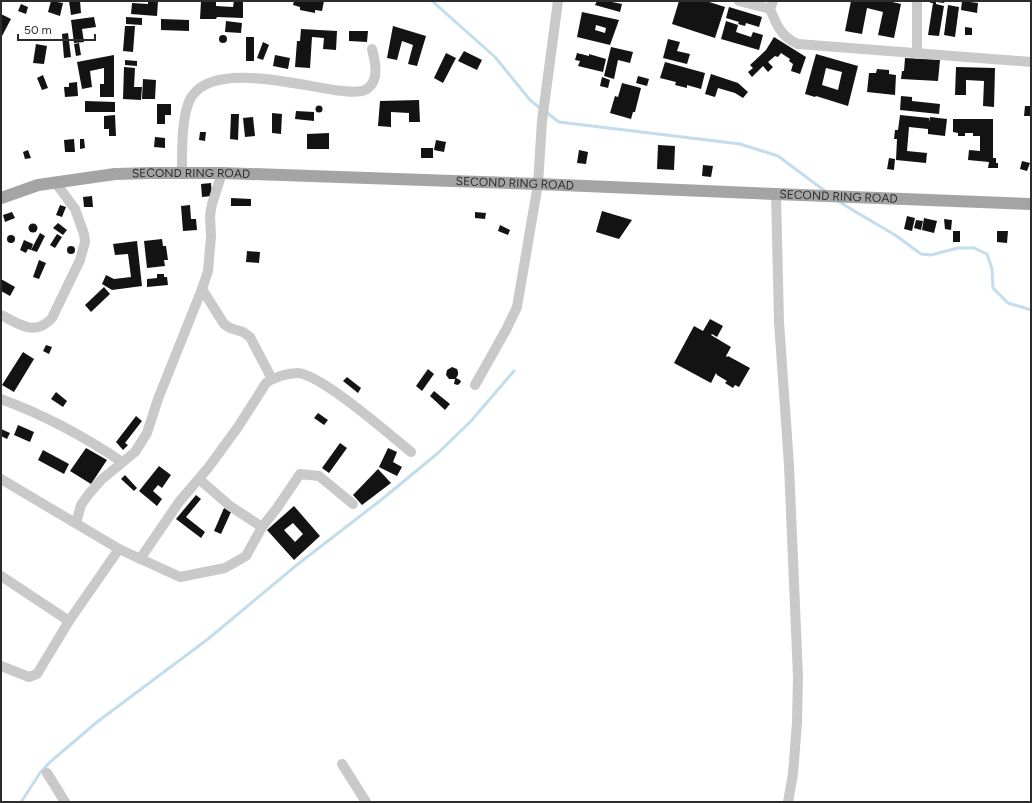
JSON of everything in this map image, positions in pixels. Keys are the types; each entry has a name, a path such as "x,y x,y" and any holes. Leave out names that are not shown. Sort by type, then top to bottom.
{"main road":[{"name":"SECOND RING ROAD","path":"1,198 38,184 115,174 151,172 182,174 222,173 538,184 1031,204"}],"street":[{"path":"475,385 506,330 517,307 538,184 542,120 558,1"},
{"path":"739,1 771,5 777,27 790,41 798,44 1031,62"},
{"path":"917,54 918,1"},
{"path":"182,174 182,143 186,109 191,97 198,88 232,77 261,78 351,92 367,89 373,83 375,76 372,49"},
{"path":"76,523 81,505 88,495 101,480 135,452 147,433 158,399 202,290 208,271 211,210 222,173"},
{"path":"1,315 23,326 33,328 40,328 47,324 52,318 80,260 85,242 84,234 75,209 55,182"},
{"path":"776,194 779,322 789,465 798,677 797,722 793,774 788,802"},
{"path":"202,290 224,324 230,328 243,332 250,338 272,379"},
{"path":"140,558 179,502 199,479 238,428 266,383 272,379 299,373 309,377 324,385 347,401 411,452"},
{"path":"1,399 44,416 77,433 122,462"},
{"path":"1,479 119,549 180,577 225,568 246,556 262,527 300,474 318,476 353,504"},
{"path":"199,479 230,506 262,527"},
{"path":"1,667 29,677 37,674 69,621 119,549"},
{"path":"1,576 69,621"},
{"path":"342,764 366,802"},
{"path":"47,773 65,802"}],"building":[{"path":"51,1 63,3 60,16 48,12"},
{"path":"69,1 80,1 81,13 71,15"},
{"path":"148,1 158,1 157,16 131,14 132,3 148,4"},
{"path":"201,1 216,2 216,6 233,7 234,1 243,1 243,18 217,17 216,19 200,19"},
{"path":"294,1 324,1 322,11 315,10 315,13 300,10 300,7 293,5"},
{"path":"597,1 622,4 620,12 595,5"},
{"path":"679,1 706,1 725,7 715,38 672,24"},
{"path":"851,1 888,1 901,4 894,38 878,35 883,12 867,8 862,34 845,31"},
{"path":"931,1 945,1 944,3 936,2 936,4 944,6 939,36 928,35 933,3 930,3"},
{"path":"962,1 978,3 977,13 961,10"},
{"path":"21,4 28,7 26,14 18,11"},
{"path":"948,5 959,7 955,37 944,35"},
{"path":"729,7 762,17 759,27 746,23 745,26 738,24 739,22 726,18"},
{"path":"582,12 619,20 610,45 577,37","holes":["596,25 606,28 605,33 595,30"]},
{"path":"1,14 11,19 1,38"},
{"path":"94,17 96,27 82,29 84,42 74,43 71,20"},
{"path":"126,17 142,18 142,25 126,24"},
{"path":"161,19 189,20 189,31 161,30"},
{"path":"226,21 242,23 241,33 225,32"},
{"path":"726,21 738,25 736,32 751,37 753,32 763,35 759,50 721,39"},
{"path":"125,26 135,26 133,52 123,51"},
{"path":"393,26 426,36 417,66 408,64 413,45 402,41 397,60 387,58"},
{"path":"965,27 972,28 972,35 965,35"},
{"path":"301,29 337,31 336,50 323,49 324,38 312,37 310,68 295,67 297,41 300,41"},
{"path":"349,31 368,31 367,42 349,41"},
{"path":"68,33 71,57 64,58 62,34"},
{"path":"223,35 226,36 226,42 223,43 220,42 219,39 220,36"},
{"path":"246,37 254,37 254,61 246,61"},
{"path":"774,37 806,57 800,74 791,71 793,64 789,61 790,59 781,53 778,57 775,56 768,62 773,67 768,72 763,66 752,77 748,72 753,68 750,65 766,50"},
{"path":"668,39 680,42 677,51 690,54 687,64 663,58"},
{"path":"263,42 269,45 263,60 257,58"},
{"path":"79,43 81,55 76,56 74,44"},
{"path":"36,44 47,46 44,64 33,63"},
{"path":"611,47 633,52 630,63 618,60 614,79 604,76"},
{"path":"464,51 482,60 477,70 458,61"},
{"path":"446,53 456,58 443,83 434,78"},
{"path":"577,53 589,56 589,54 606,59 603,72 578,66 580,61 575,60"},
{"path":"816,54 858,66 848,106 805,94","holes":["826,68 842,72 838,90 822,85"]},
{"path":"114,55 114,97 100,97 100,84 104,84 104,68 90,71 92,87 82,89 77,62"},
{"path":"275,55 290,58 288,69 273,66"},
{"path":"905,58 940,60 938,81 901,79 902,71 904,71"},
{"path":"125,60 137,61 137,66 125,65"},
{"path":"665,62 705,73 701,89 687,85 687,88 675,85 676,82 660,78"},
{"path":"124,67 135,68 134,87 142,87 141,100 123,99"},
{"path":"956,67 995,68 994,107 983,106 984,81 966,80 966,95 955,95"},
{"path":"877,69 889,70 889,74 896,75 895,95 867,92 869,73 876,73"},
{"path":"711,74 738,83 748,92 743,98 735,93 718,88 715,97 705,94"},
{"path":"43,75 48,88 42,90 37,78"},
{"path":"638,76 649,79 647,86 636,83"},
{"path":"602,77 610,80 608,88 600,86"},
{"path":"143,79 156,80 155,99 142,99"},
{"path":"77,82 78,96 65,97 64,87 69,87 69,83"},
{"path":"622,83 641,88 635,112 633,112 631,119 610,113 615,96 618,97"},
{"path":"901,96 912,97 912,101 940,104 939,114 900,110"},
{"path":"419,100 420,122 409,122 409,113 391,112 391,127 378,126 380,101"},
{"path":"85,101 115,102 115,112 85,112"},
{"path":"157,104 171,104 171,115 165,115 165,124 157,124"},
{"path":"319,105 322,106 322,112 319,113 316,112 315,109 316,106"},
{"path":"1025,106 1031,106 1031,116 1024,116"},
{"path":"296,111 314,112 314,121 295,119"},
{"path":"272,113 282,114 281,134 272,133"},
{"path":"231,114 239,114 238,140 230,139"},
{"path":"115,115 116,136 109,136 109,129 104,129 104,116"},
{"path":"900,115 929,118 929,122 930,117 947,119 945,136 928,134 928,129 909,127 907,151 927,153 926,163 896,160 897,139 894,139 895,130 898,130"},
{"path":"253,117 255,136 245,137 243,118"},
{"path":"953,119 993,119 993,158 996,158 998,168 988,168 989,162 968,160 969,150 980,151 980,136 973,136 973,133 965,133 965,136 958,136 958,133 953,132"},
{"path":"200,132 206,132 205,141 199,140"},
{"path":"329,133 329,149 307,149 307,134"},
{"path":"155,137 165,138 165,148 154,147"},
{"path":"74,139 75,152 65,152 64,140"},
{"path":"80,139 84,139 85,148 80,149"},
{"path":"436,140 446,142 444,152 434,150"},
{"path":"658,145 675,146 674,170 657,169"},
{"path":"421,148 433,148 433,158 421,158"},
{"path":"28,150 31,158 25,159 23,152"},
{"path":"579,150 588,152 586,164 577,163"},
{"path":"889,158 895,159 894,170 887,169"},
{"path":"1022,161 1030,163 1027,171 1020,169"},
{"path":"703,165 713,166 711,177 702,176"},
{"path":"211,183 212,196 202,197 201,184"},
{"path":"92,196 93,207 84,207 83,197"},
{"path":"231,198 251,199 251,206 231,206"},
{"path":"60,205 66,207 62,217 56,215"},
{"path":"190,205 191,219 196,219 197,230 183,231 181,206"},
{"path":"602,211 632,220 619,239 596,232"},
{"path":"12,212 15,218 5,222 3,215"},
{"path":"475,212 486,213 485,219 475,218"},
{"path":"907,216 915,218 912,231 904,229"},
{"path":"924,218 937,221 934,233 922,230"},
{"path":"944,219 952,220 951,230 945,229"},
{"path":"916,220 923,221 921,230 914,228"},
{"path":"58,223 67,230 63,235 53,228"},
{"path":"31,224 35,224 37,228 35,232 31,232 29,230 29,226"},
{"path":"500,225 510,230 508,235 498,231"},
{"path":"953,231 960,231 960,242 953,242"},
{"path":"997,231 1008,231 1007,243 997,242"},
{"path":"40,233 45,236 37,252 31,250"},
{"path":"57,234 62,237 55,248 50,245"},
{"path":"9,235 13,235 15,239 13,243 9,243 7,241 7,237"},
{"path":"162,239 163,246 166,246 168,260 164,260 165,266 147,268 144,241"},
{"path":"24,240 33,244 31,250 28,249 26,253 20,250"},
{"path":"137,241 142,286 112,290 102,284 106,275 114,279 131,277 128,254 115,255 113,244"},
{"path":"71,246 74,247 74,253 71,254 68,253 67,250 68,247"},
{"path":"247,251 260,252 259,263 246,262"},
{"path":"39,260 46,263 39,279 33,277"},
{"path":"157,274 164,274 164,277 167,277 168,285 147,287 147,279 157,278"},
{"path":"1,279 15,287 10,296 1,291"},
{"path":"104,287 110,294 91,312 85,305"},
{"path":"710,319 723,326 717,337 712,334 711,335 731,347 726,356 750,368 739,387 735,385 733,388 725,383 727,381 716,373 711,383 674,363 694,326 703,331"},
{"path":"46,345 52,347 49,354 43,351"},
{"path":"23,352 34,359 14,392 2,385"},
{"path":"452,367 457,369 458,372 456,378 461,382 458,385 454,384 455,379 449,379 446,375 447,370"},
{"path":"428,369 434,374 422,391 416,386"},
{"path":"347,377 361,388 358,393 343,381"},
{"path":"434,391 450,404 445,410 430,396"},
{"path":"56,392 67,401 63,407 51,399"},
{"path":"318,413 328,420 324,425 314,418"},
{"path":"136,416 142,421 125,443 128,445 123,450 116,442"},
{"path":"18,425 34,432 30,442 14,435"},
{"path":"1,429 10,433 7,439 1,436"},
{"path":"340,443 347,448 329,473 322,468"},
{"path":"86,448 107,460 91,484 70,471"},
{"path":"388,448 397,452 393,462 402,467 397,476 379,467"},
{"path":"43,450 69,464 64,474 38,460"},
{"path":"159,466 171,475 162,488 158,485 153,491 162,499 157,506 139,491"},
{"path":"378,469 391,483 362,505 353,495"},
{"path":"125,475 137,488 134,491 121,479"},
{"path":"196,495 201,499 186,517 205,532 201,538 176,519"},
{"path":"294,506 320,536 294,560 267,530","holes":["293,523 303,534 295,542 284,530"]},
{"path":"224,508 231,512 221,534 214,531"}],"waterway":[{"path":"432,1 495,57 530,100 541,109"},
{"path":"546,112 559,122 740,144 778,156 825,191"},
{"path":"838,201 895,235 921,254 931,255 958,248 974,248 987,254 992,269 993,288 1008,303 1031,310"},
{"path":"21,802 40,773 49,763 97,722 208,639 298,564 381,500 438,453 471,421 514,371"}]}
